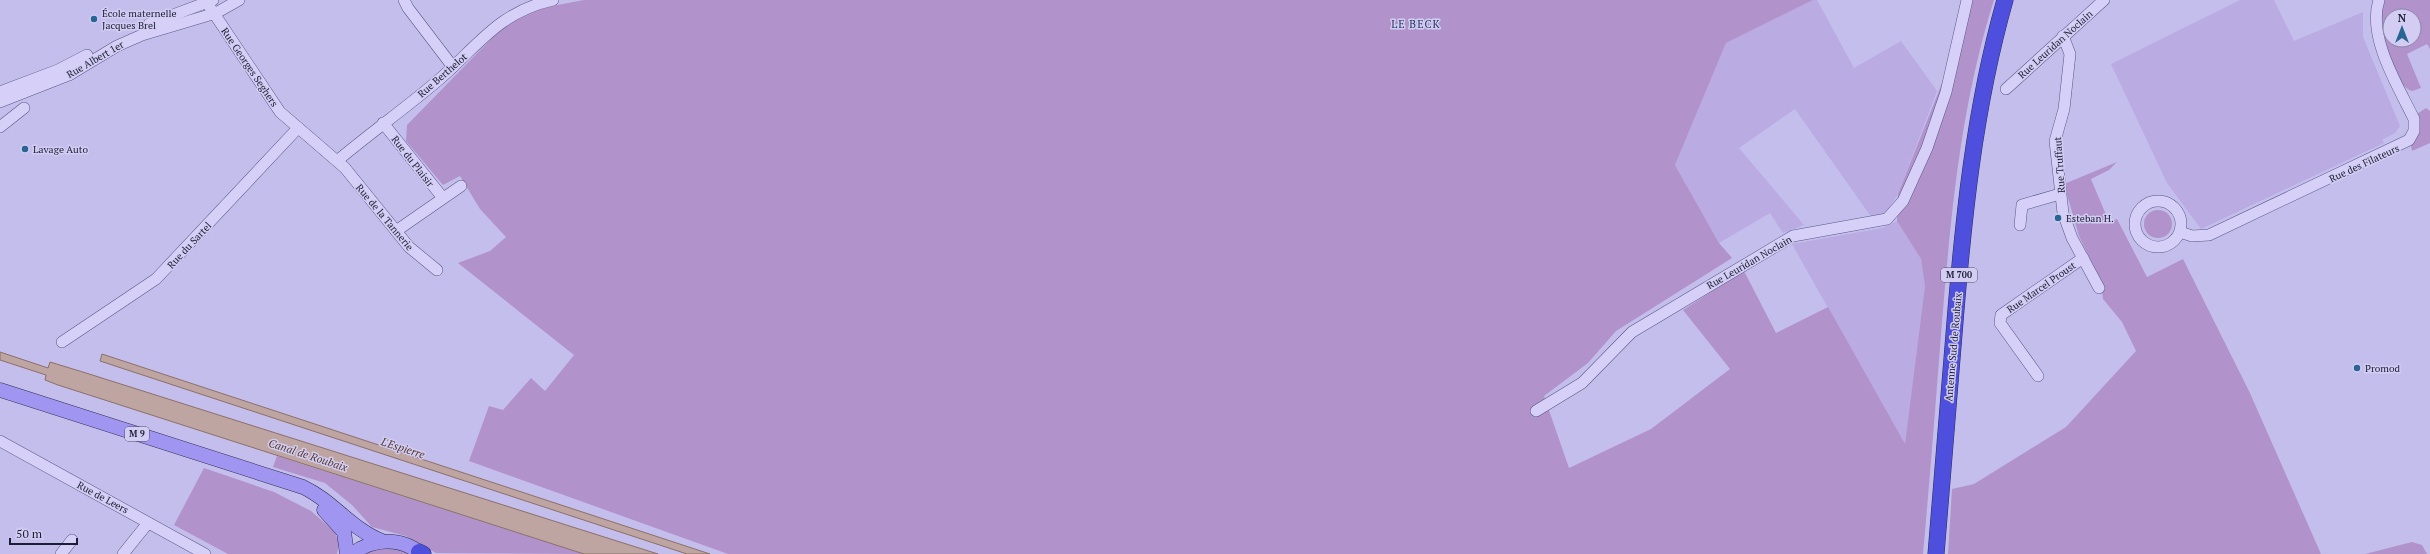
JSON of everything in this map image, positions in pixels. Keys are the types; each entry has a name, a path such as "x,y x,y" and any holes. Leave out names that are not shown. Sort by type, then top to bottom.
{"highway":[{"name":"Antenne Sud de Roubaix","path":"1936,554 1968,181 1980,106 2005,0"}],"main road":[{"name":"M 9","path":"0,391 260,474 296,484 315,493 337,509 361,532 382,541"},
{"name":"M 9","path":"260,474 296,490 321,507 342,528 346,539 347,554"},
{"path":"352,554 369,544 382,541 399,543 421,553"}],"street":[{"name":"Rue Albert 1er","path":"0,102 64,77 117,46 142,35 214,14 239,0"},
{"path":"404,0 408,8 453,67"},
{"name":"Rue Berthelot","path":"337,161 453,67 495,26 510,15 552,0"},
{"name":"Rue Leuridan Noclain","path":"1536,411 1582,383 1632,332 1792,236 1887,219 1903,201 1927,148 1946,92 1967,0"},
{"name":"Rue Leuridan Noclain","path":"2006,88 2104,0"},
{"name":"Rue des Filateurs","path":"2180,232 2192,236 2209,235 2398,147 2408,140 2414,131 2414,120 2380,45 2376,23 2379,0"},
{"name":"Rue Albert 1er","path":"0,92 72,64 138,28 208,1"},
{"name":"Rue Georges Seghers","path":"208,1 214,14 274,104 298,128 337,161"},
{"name":"Rue Truffaut","path":"2063,36 2070,54 2064,109 2055,141 2060,194 2066,225 2100,288"},
{"path":"0,127 24,108"},
{"name":"Rue du Plaisir","path":"383,123 443,198"},
{"name":"Rue du Sartel","path":"62,342 156,279 298,128"},
{"name":"Rue de la Tannerie","path":"337,161 416,254 437,270"},
{"path":"396,231 461,186"},
{"path":"2020,225 2022,205 2060,194"},
{"path":"2165,202 2171,205 2180,217 2180,232 2177,238 2166,246 2153,246 2147,244 2142,240 2136,228 2138,213 2150,203 2165,202"},
{"name":"Rue Marcel Proust","path":"2038,376 2000,323 2001,315 2083,258"},
{"name":"Rue de Leers","path":"2,446 205,554"},
{"path":"123,554 148,523"},
{"path":"61,554 72,540"}],"shaded area":[{"path":"584,0 1813,0 1726,43 1675,165 1719,243 1732,258 1616,331 1588,363 1544,396 1569,468 1651,429 1730,369 1683,310 1744,271 1776,333 1828,307 1905,444 1925,286 1921,259 1897,221 1898,194 1967,20 1972,0 1994,0 1973,79 1959,159 1945,281 1923,554 728,554 469,461 489,406 503,410 531,378 545,391 574,355 458,263 490,251 506,237 480,209 460,176 443,185 406,141 407,125 495,35 516,18 536,9"},
{"path":"1813,0 1817,0 1854,68 1901,41 1937,91 1898,194 1885,214 1872,218 1795,109 1739,148 1804,225 1783,233 1770,213 1719,243 1675,165 1726,43"},
{"path":"2240,0 2274,0 2294,41 2363,12 2363,37 2400,126 2395,133 2382,140 2384,143 2201,229 2167,183 2111,64"},
{"path":"2384,0 2430,0 2430,49 2427,44 2422,46 2422,8 2382,8"},
{"path":"2387,48 2419,48 2407,54 2421,88 2412,91 2404,86 2392,64"},
{"path":"2426,108 2430,111 2430,143 2412,151 2411,145 2417,138 2419,130 2417,114"},
{"path":"2117,162 2109,170 2091,179 2109,222 2117,219 2147,277 2183,259 2249,391 2321,554 1948,554 1952,489 1974,484 2066,427 2136,351 2122,322 2103,299 2101,282 2079,236 2064,184"},
{"path":"2158,210 2168,214 2172,224 2168,234 2158,238 2148,234 2144,224 2148,214"},
{"path":"1897,221 1921,259 1925,286 1905,445 1792,244 1882,228"},
{"path":"277,456 584,554 436,553 406,536 372,527 352,505 325,483 273,467"},
{"path":"204,468 274,492 311,511 335,532 339,544 337,554 228,554 174,525"},
{"path":"2412,542 2422,545 2427,554 2365,554"},
{"path":"393,547 411,554 362,554 370,550"}],"water":[{"name":"Canal de Roubaix","path":"0,352 48,368 50,362 86,373 658,554 584,554 58,385 45,380 46,375 0,360"},
{"path":"102,354 710,554 687,554 100,361"}],"place":[{"name":"École maternelle Jacques Brel","path":"94,19"},
{"name":"Lavage Auto","path":"25,149"},
{"name":"Esteban H.","path":"2058,218"},
{"name":"Promod","path":"2357,368"}],"district":[{"name":"LE BECK","path":"1416,24"}],"water label":[{"name":"L'Espierre","path":"403,448"}]}
